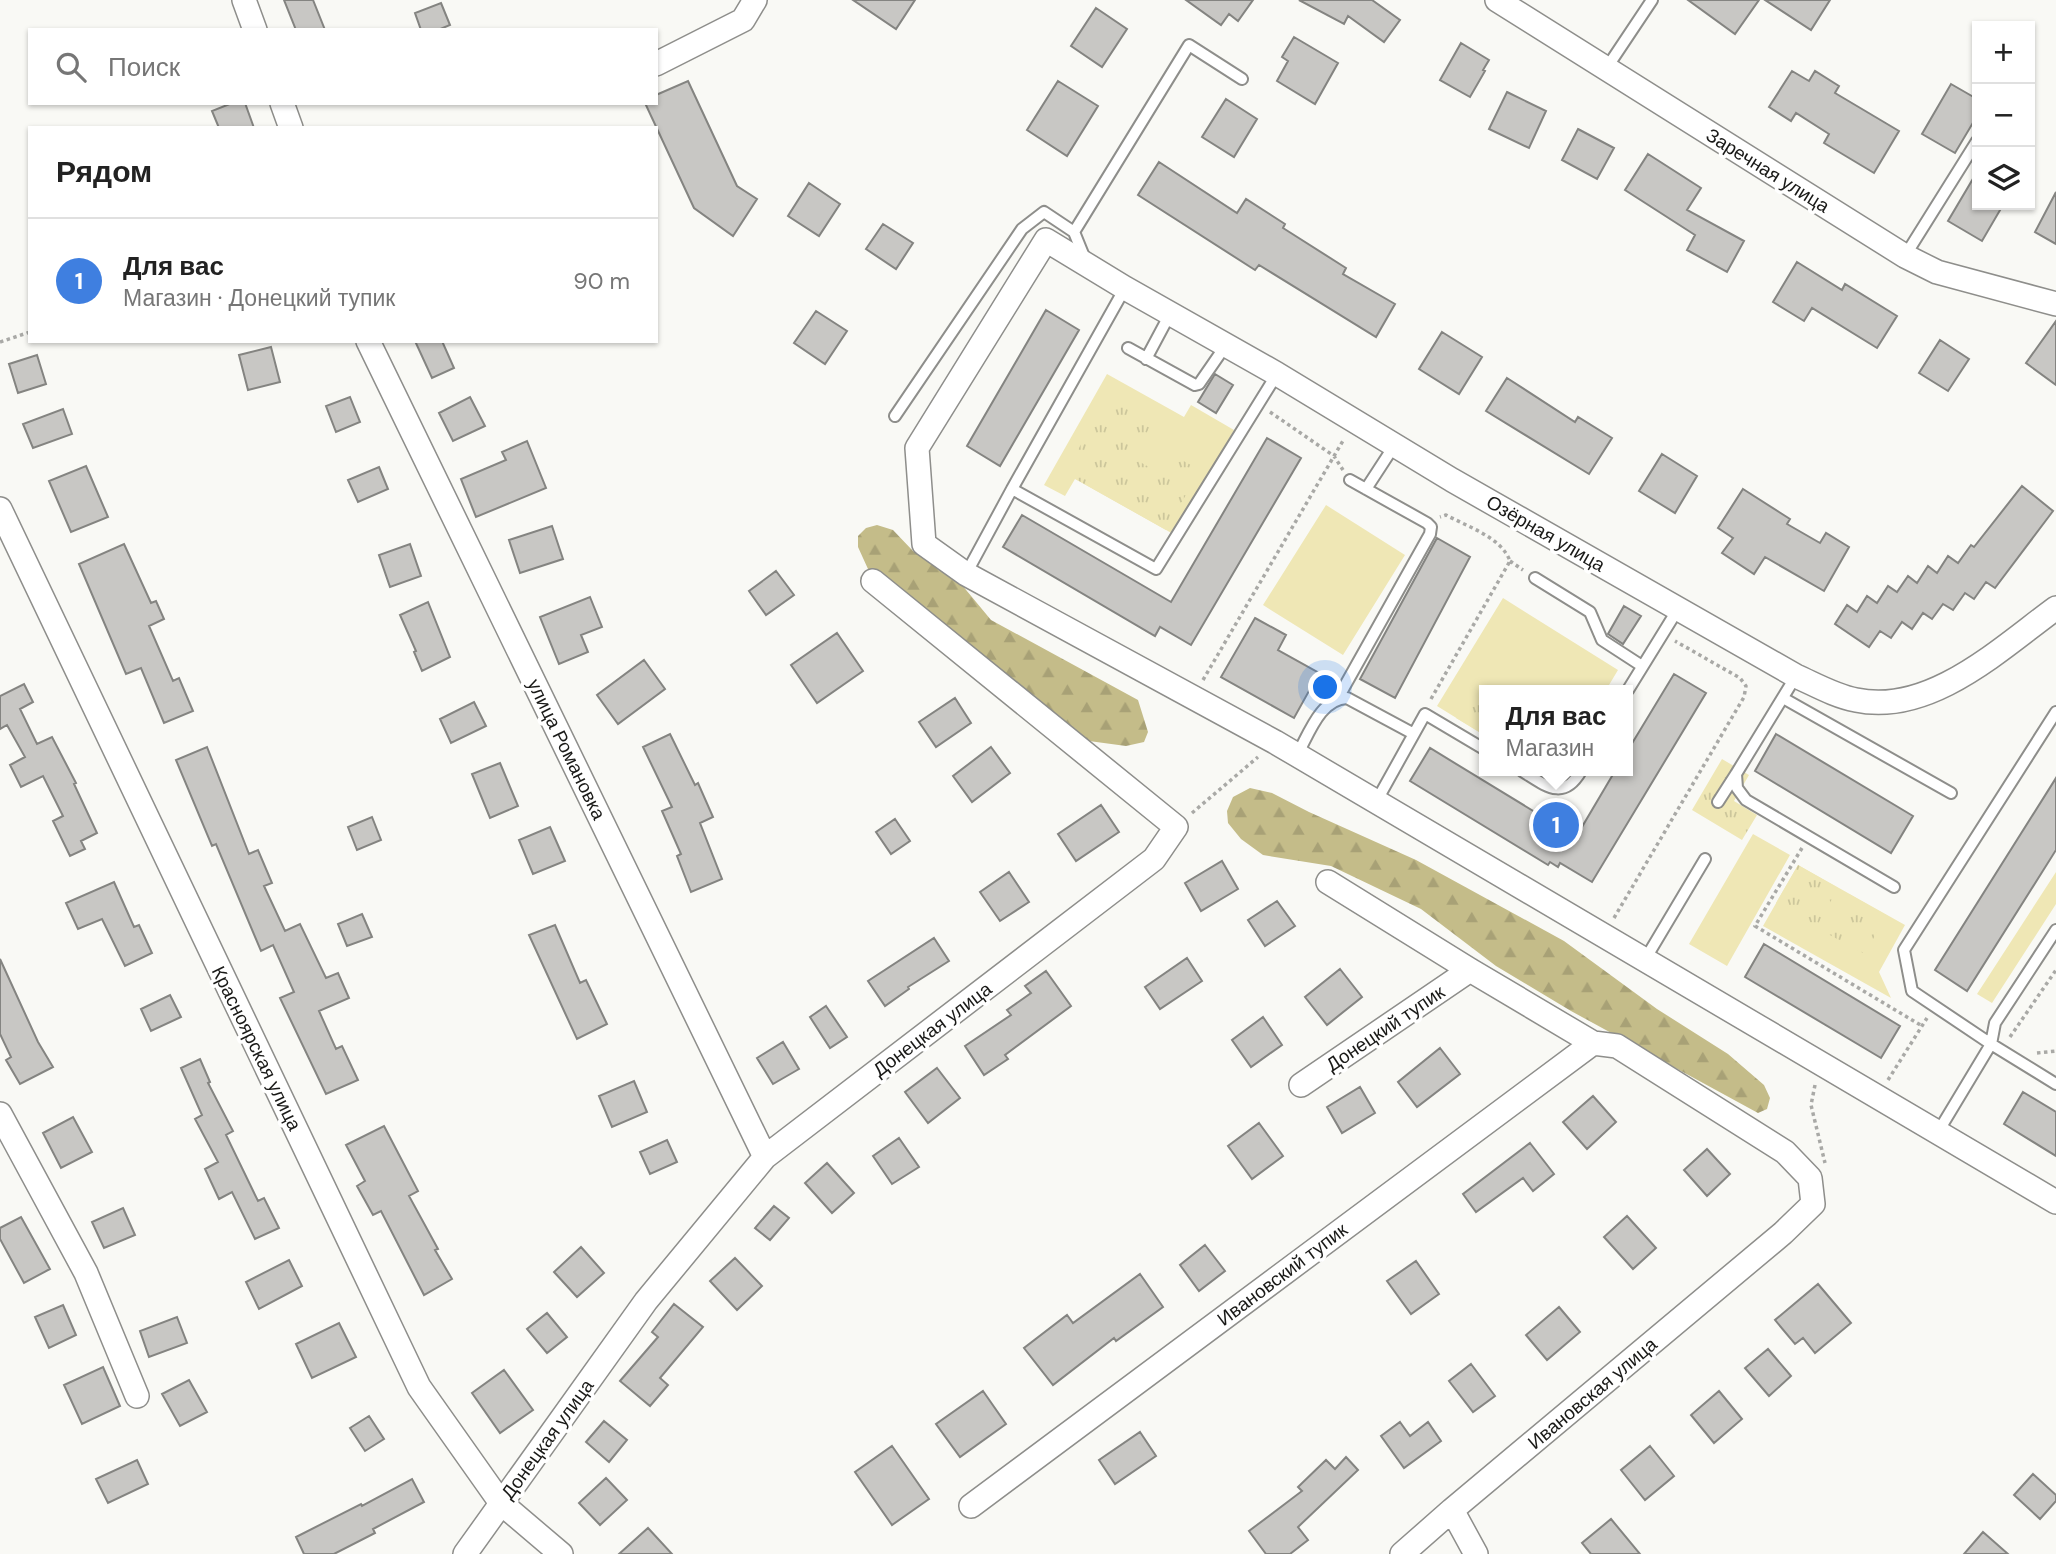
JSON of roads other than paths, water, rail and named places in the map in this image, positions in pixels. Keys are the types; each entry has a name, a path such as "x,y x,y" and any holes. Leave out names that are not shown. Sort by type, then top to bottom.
{"street":[{"path":"244,0 254,28"},
{"path":"658,63 743,20 755,0"},
{"name":"Заречная улица","path":"1497,0 1905,256 1937,272 2056,304"},
{"path":"283,105 290,126"},
{"name":"Озёрная улица","path":"966,574 924,544 917,449 1046,240 1277,374 1394,446 1796,676 1838,695 1858,701 1884,702 1914,698 1969,671 2056,608"},
{"name":"улица Романовка","path":"369,343 765,1157"},
{"name":"Красноярская улица","path":"0,509 419,1387 501,1503 561,1554"},
{"path":"966,574 1275,742 1646,958 2056,1202"},
{"name":"Донецкая улица","path":"465,1554 646,1301 765,1157 1154,859 1176,827 873,581"},
{"name":"Ивановская улица","path":"1328,882 1593,1042 1617,1046 1785,1152 1810,1178 1812,1204 1783,1233 1402,1554"},
{"name":"Донецкий тупик","path":"1301,1085 1470,970"},
{"name":"Ивановский тупик","path":"971,1506 1593,1042"},
{"path":"0,1114 86,1273 137,1396"},
{"path":"1452,1510 1476,1554"}],"lane":[{"path":"1606,69 1652,0"},
{"path":"1074,232 1189,45 1242,79"},
{"path":"1905,256 1973,147"},
{"path":"895,416 1022,229 1044,212 1074,232 1087,264"},
{"path":"966,574 1125,288"},
{"path":"1146,359 1170,314"},
{"path":"1128,348 1195,386 1226,345"},
{"path":"1012,488 1156,569 1277,374"},
{"path":"1366,489 1394,446"},
{"path":"1338,698 1430,534 1431,527 1350,480"},
{"path":"1535,578 1590,612 1602,640 1642,666"},
{"path":"1631,685 1678,609"},
{"path":"1718,802 1796,676"},
{"path":"1297,755 1327,704 1338,698 1347,698 1414,734"},
{"path":"1783,698 1951,793"},
{"path":"2056,712 1904,950 1912,991 2056,1084"},
{"path":"1376,802 1426,714 1479,746"},
{"path":"1736,774 1737,789 1746,800 1894,887"},
{"path":"1531,776 1550,787 1560,789 1569,787 1578,776"},
{"path":"1646,958 1706,859"},
{"path":"1938,1132 1995,1047 1995,1023 2056,930"}],"place":[{"name":"Для вас","path":"1556,825"}]}
